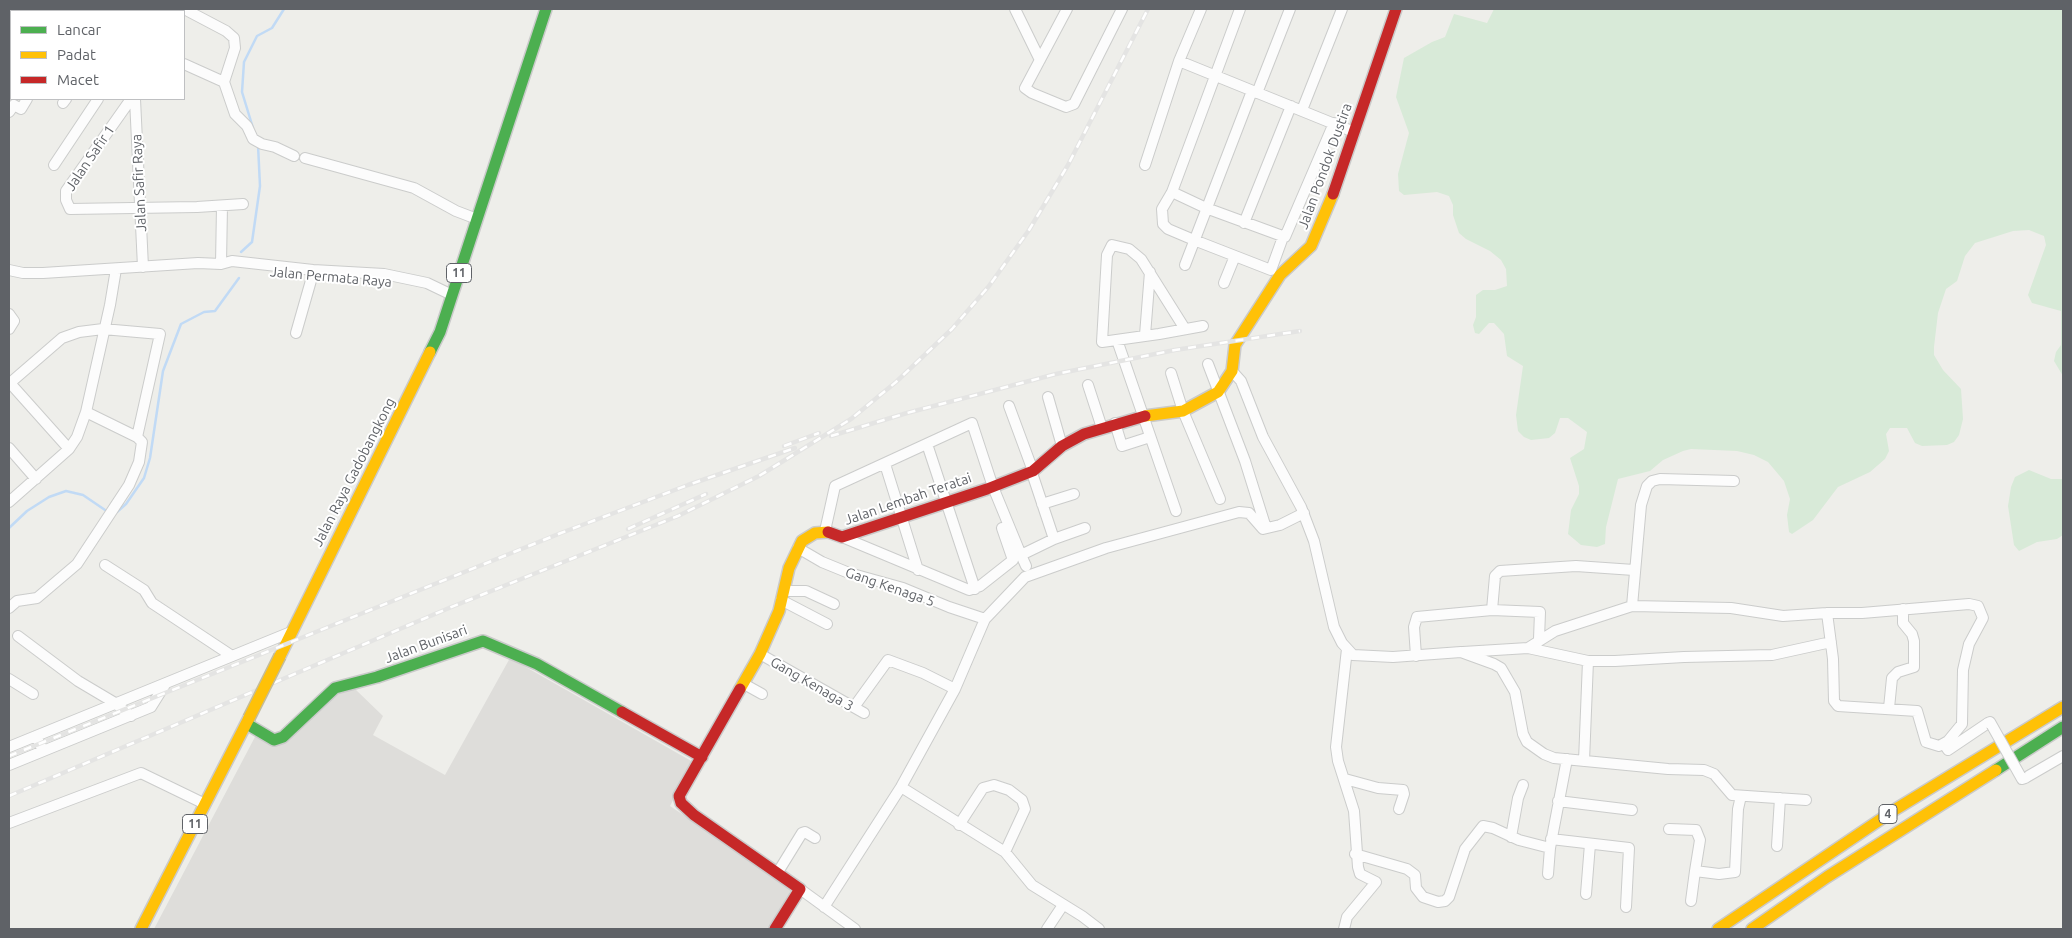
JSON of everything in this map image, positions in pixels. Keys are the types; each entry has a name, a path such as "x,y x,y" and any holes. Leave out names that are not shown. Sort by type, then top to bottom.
{"main road":[{"name":"Jalan Raya Gadobangkong","path":"141,929 248,721 419,378 440,332 546,9"},
{"name":"Jalan Pondok Dustira","path":"1232,371 1236,359 1235,346 1253,315 1280,275 1311,246 1331,199 1396,9"},
{"name":"Jalan Lembah Teratai","path":"825,531 842,537 990,488 1033,471 1062,446 1102,428 1142,416 1183,411 1218,392 1232,371"},
{"path":"775,929 800,889 681,804 680,793 760,654 774,622 789,568 798,548 806,538 825,531"},
{"name":"Jalan Bunisari","path":"248,721 274,740 283,737 336,688 377,677 472,642 483,641 537,664 702,757"},
{"name":"4","path":"1718,929 1896,809 2063,707"},
{"name":"4","path":"1752,929 1827,877 2063,727"}],"street":[{"path":"1015,9 1040,60"},
{"path":"1062,12 1040,60 1026,84 1026,89 1066,107 1074,104 1122,9"},
{"path":"1146,165 1179,61 1201,9"},
{"path":"1240,9 1172,192 1162,209 1163,224 1194,240 1271,270 1282,237 1286,236 1289,231 1334,124"},
{"path":"1185,265 1206,208 1290,9"},
{"path":"1302,110 1342,9"},
{"path":"187,12 226,31 234,38 235,48 224,82 235,114 248,126 258,141 300,157 414,188 456,211 477,219"},
{"path":"1179,61 1354,132"},
{"path":"185,64 224,82"},
{"path":"9,112 14,105 20,109 27,100"},
{"path":"54,165 97,100"},
{"name":"Jalan Safir 1","path":"129,100 65,195 67,206 75,210 140,209"},
{"name":"Jalan Safir Raya","path":"135,100 143,267"},
{"path":"1244,223 1291,106"},
{"path":"1172,192 1206,208 1282,237"},
{"path":"140,209 243,204"},
{"path":"222,206 222,264"},
{"path":"1185,329 1141,259 1129,249 1117,245 1110,247 1106,274 1102,342 1117,340 1145,335 1185,329 1203,326"},
{"path":"1224,283 1235,256"},
{"path":"10,273 116,269 198,263 222,264 232,261 313,270 384,274 427,284 440,292 452,295"},
{"name":"Jalan Permata Raya","path":"222,264 232,267 312,277 383,280 440,292"},
{"path":"9,502 69,449 77,438 86,412 116,269"},
{"path":"1145,335 1150,272"},
{"path":"296,333 312,277"},
{"path":"9,314 14,321 9,330"},
{"path":"69,449 10,382 62,338 79,332 104,329 160,334 137,437"},
{"path":"1117,340 1176,510"},
{"path":"1208,364 1245,461 1266,528"},
{"path":"1232,371 1241,382 1263,437 1304,513 1314,541 1334,627 1347,649 1353,655 1361,657 1416,656 1490,648 1528,648 1588,661 1772,655 1831,642"},
{"path":"1171,373 1183,411 1220,499"},
{"path":"1088,385 1102,428"},
{"path":"1048,397 1062,446"},
{"path":"1009,406 1033,471 1054,539"},
{"path":"9,608 17,601 37,598 77,564 129,485 139,462 142,442 137,437 86,412"},
{"path":"825,531 835,486 972,423 990,488 1014,557 975,589 969,590 842,537"},
{"path":"1115,423 1122,446 1150,438"},
{"path":"927,444 975,589"},
{"path":"9,448 36,479"},
{"path":"885,464 918,570"},
{"path":"1632,606 1641,505 1644,494 1652,481 1734,481"},
{"path":"990,488 1026,566"},
{"path":"1042,504 1074,494"},
{"path":"824,907 901,788 955,689 985,619 1025,577 1106,548 1239,512 1249,513 1257,524 1266,528 1304,513"},
{"path":"1021,555 1054,539 1085,528"},
{"name":"Gang Kenaga 5","path":"798,548 822,562 849,573 903,588 949,607 985,619"},
{"path":"105,565 144,590 152,603 232,656"},
{"path":"1492,610 1495,576 1500,571 1576,566 1634,570"},
{"path":"782,595 806,590 834,604"},
{"path":"782,595 827,624"},
{"path":"1528,648 1539,639 1596,616 1632,606 1731,608 1782,616 1827,613 1862,613 1969,604 1978,606 1983,618 1969,644 1963,670 1962,724 1944,744 1934,746 1926,742 1917,711 1889,708 1839,707 1836,705 1834,700 1831,642 1827,613"},
{"path":"1889,708 1892,678 1898,672 1910,670 1914,667 1914,641 1912,634 1902,623 1903,609"},
{"path":"1416,656 1414,627 1417,617 1492,610 1540,612 1539,639"},
{"path":"9,747 292,632"},
{"path":"18,636 78,681 115,703 131,716"},
{"path":"1344,929 1347,917 1376,882 1360,874 1355,854 1354,811 1346,779 1341,773 1336,747 1347,649"},
{"path":"1460,652 1501,668 1514,692 1523,734 1527,742 1544,754 1584,761 1668,769 1704,770 1714,774 1731,795 1806,800"},
{"name":"Gang Kenaga 3","path":"760,654 864,713"},
{"path":"854,707 888,660 923,673 955,689"},
{"path":"1584,761 1588,661"},
{"path":"9,679 33,694"},
{"path":"9,765 151,707 166,684"},
{"path":"744,684 762,694"},
{"path":"1944,744 1948,750 1990,722 2022,779 2063,756"},
{"path":"36,736 43,751"},
{"path":"1548,874 1550,844 1566,759"},
{"path":"9,824 141,772 205,804"},
{"path":"1346,779 1378,788 1403,790 1404,794 1399,808"},
{"path":"959,825 983,788 994,785 1009,790 1022,800 1025,809 1005,852"},
{"path":"1511,837 1518,798 1523,785"},
{"path":"901,788 1005,852 1032,885 1099,929"},
{"path":"1694,871 1719,874 1736,871 1737,818 1741,796"},
{"path":"1777,846 1780,798"},
{"path":"1558,801 1632,810"},
{"path":"1355,854 1407,869 1415,875 1416,888 1423,896 1438,902 1444,902 1449,897 1465,849 1479,829 1488,826 1511,837 1550,844 1590,844 1629,848 1626,907"},
{"path":"1669,829 1696,830 1700,840 1691,901"},
{"path":"778,872 802,833 805,832 815,838"},
{"path":"1586,894 1590,844"},
{"path":"800,889 856,929"},
{"path":"1047,929 1063,904"}],"shaded area":[{"path":"510,658 693,762 670,806 787,884 791,890 770,929 154,929 256,735 274,745 332,694 355,689 383,716 373,735 445,775"}],"green space":[{"path":"1494,9 2063,9 2063,376 2054,361 2056,352 2061,345 2061,311 2032,303 2028,295 2046,245 2044,236 2029,230 2013,231 1975,243 1965,256 1957,281 1946,289 1938,313 1934,347 1934,355 1943,370 1961,389 1963,419 1959,435 1954,442 1947,445 1922,446 1915,443 1907,428 1890,428 1886,434 1889,451 1885,459 1870,472 1838,487 1813,520 1792,534 1789,532 1787,515 1790,499 1784,481 1768,462 1754,455 1737,451 1691,449 1683,451 1663,460 1650,471 1618,479 1606,527 1605,544 1597,547 1581,545 1568,534 1571,510 1579,494 1579,486 1570,458 1584,449 1587,432 1568,418 1560,418 1555,433 1549,438 1531,440 1524,437 1518,431 1516,415 1523,366 1507,356 1504,334 1494,323 1489,323 1479,334 1475,333 1473,325 1476,317 1476,295 1483,290 1495,290 1507,286 1506,269 1501,260 1490,251 1466,239 1459,233 1453,215 1453,205 1449,196 1437,192 1404,195 1399,191 1398,174 1409,133 1396,97 1404,58 1445,37 1454,14 1487,23"},
{"path":"2029,470 2051,479 2063,479 2063,535 2057,539 2037,542 2019,551 2014,545 2008,506 2011,487 2015,477"}],"waterway":[{"path":"253,128 242,92 244,62 257,36 272,28 284,9"},
{"path":"241,252 252,242 260,186 258,145"},
{"path":"117,512 126,504 144,478 150,458 163,371 181,324 204,312 215,311 239,278"},
{"path":"9,528 27,511 49,497 66,491 83,495 108,512"}],"railway":[{"path":"9,796 449,608 678,516 759,476 851,419 896,382 952,329 989,286 1029,230 1068,165 1148,9"},
{"path":"831,436 907,413 1056,374 1175,350 1300,331"},
{"path":"784,446 819,433"},
{"path":"9,756 561,533 688,485 795,448"},
{"path":"628,529 706,494"}],"traffic: fast":[{"path":"430,352 440,332 546,9"},
{"path":"247,724 274,740 283,737 335,688 377,677 483,641 537,664 622,712"},
{"path":"1996,770 2063,727"}],"traffic: slow":[{"path":"1145,416 1183,411 1218,392 1232,371 1235,345 1280,275 1311,246 1333,194"},
{"path":"280,656 430,352"},
{"path":"740,689 760,654 779,611 789,568 802,541 815,533 828,532"},
{"path":"249,718 280,656"},
{"path":"1718,929 1896,809 2063,707"},
{"path":"141,929 249,718"},
{"path":"1752,929 1827,877 1996,770"}],"traffic: jam":[{"path":"1333,194 1396,9"},
{"path":"828,532 842,537 987,489 1033,471 1062,446 1084,434 1145,416"},
{"path":"740,689 679,796 681,803 694,815 800,889 775,929"},
{"path":"622,712 702,757"}]}
